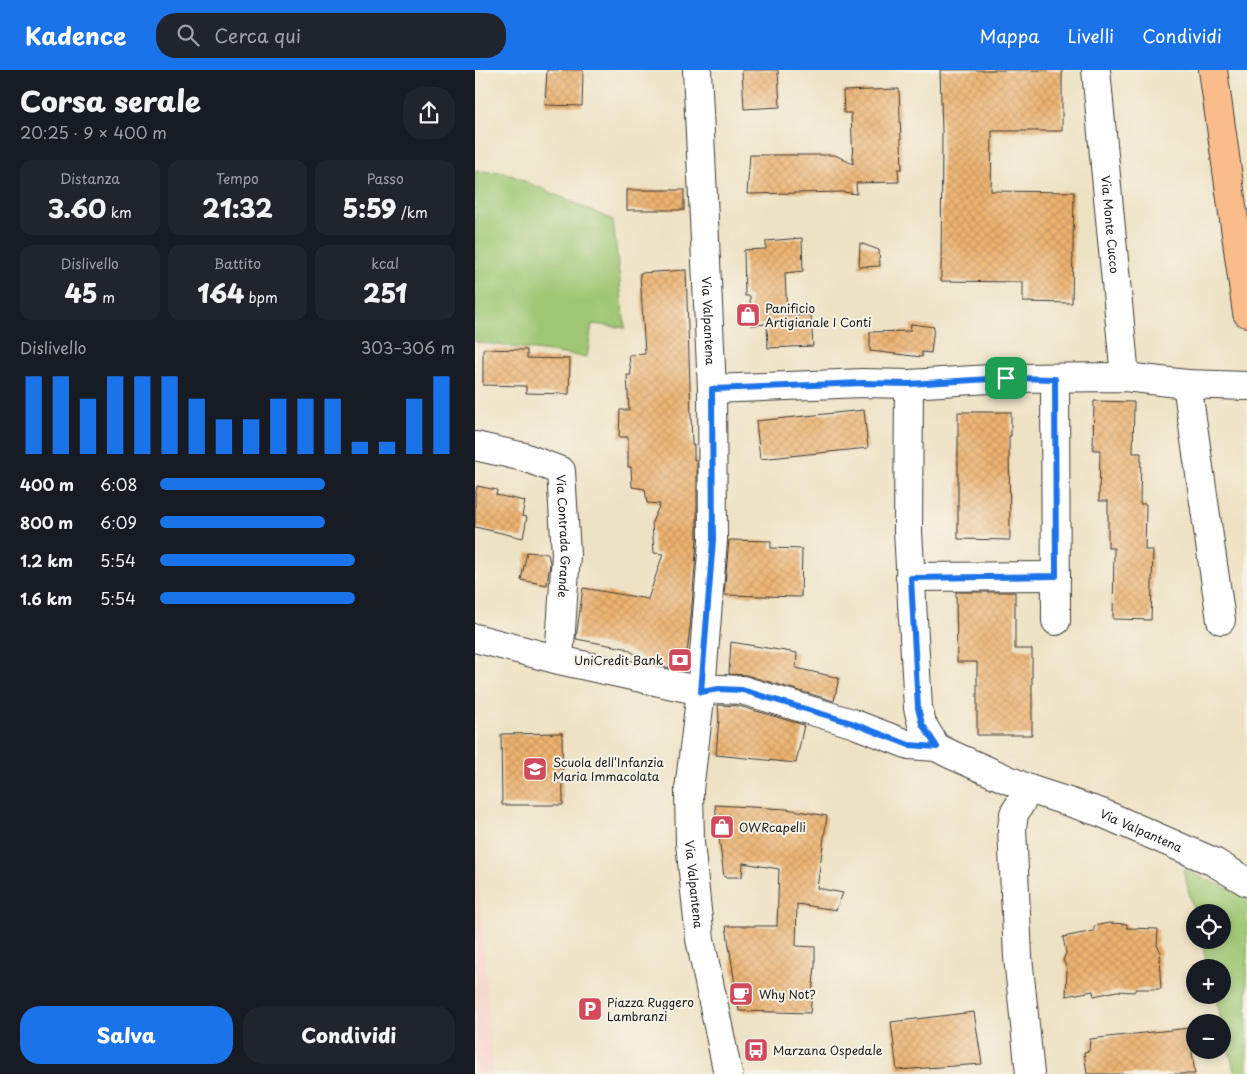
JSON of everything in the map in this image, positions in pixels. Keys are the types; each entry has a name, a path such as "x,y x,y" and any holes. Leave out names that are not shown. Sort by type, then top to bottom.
{"highway":[{"path":"1213,70 1247,314"}],"street":[{"name":"Via Valpantena","path":"697,70 712,389 713,540 701,692 689,790 690,843 700,939 728,1074"},
{"name":"Via Monte Cucco","path":"1096,70 1125,378"},
{"path":"712,389 863,383 909,384 1006,378 1125,378 1187,384 1247,386"},
{"path":"1055,379 1056,622"},
{"path":"909,384 908,531 918,708 922,724 937,747"},
{"path":"1187,384 1221,620"},
{"name":"Via Contrada Grande","path":"475,446 524,457 561,471 566,554 559,660"},
{"path":"911,578 1056,576"},
{"path":"475,638 559,660 701,692"},
{"name":"Via Valpantena","path":"701,692 719,689 742,690 852,723 909,745 937,747 952,756 1029,788 1102,813 1214,862 1247,882"},
{"path":"1029,788 1014,814 1013,828 1018,957 1031,1074"}],"shaded area":[{"path":"475,836 493,1072 493,1074 475,1074"}],"green space":[{"path":"475,171 504,172 613,220 625,328 592,324 587,357 475,342"},
{"path":"1183,869 1247,897 1247,1074 1235,1074 1231,1058 1231,1014 1220,1014 1217,1004 1231,1004 1231,959 1206,959 1203,949 1231,949 1231,904 1192,904"}],"building":[{"path":"547,70 583,70 582,106 545,105"},
{"path":"742,70 778,70 780,107 744,109"},
{"path":"940,70 1062,70 1062,131 992,131 991,191 1074,192 1072,303 1023,302 1023,282 941,281 942,131"},
{"path":"899,89 902,169 898,169 899,182 856,183 857,194 843,192 747,194 750,155 835,155 853,164 851,113 844,113 843,91"},
{"path":"627,190 684,190 684,210 627,210"},
{"path":"802,238 803,271 785,273 787,316 811,315 813,346 768,348 767,324 751,325 750,296 745,296 744,250 766,249 766,241"},
{"path":"860,243 879,250 880,266 859,267"},
{"path":"686,270 692,445 694,445 694,460 697,460 697,539 685,671 652,664 625,648 576,639 583,588 648,599 663,554 654,553 652,522 660,504 647,503 645,489 632,487 631,467 628,467 628,437 619,437 620,410 629,410 627,375 631,375 629,355 645,354 640,273"},
{"path":"911,324 934,327 931,353 922,352 922,357 870,351 870,332 910,331"},
{"path":"483,349 527,350 527,358 570,359 569,394 526,393 526,386 483,385"},
{"path":"1094,401 1134,402 1133,453 1141,453 1140,504 1146,504 1145,550 1153,550 1151,620 1113,619 1114,548 1108,548 1108,501 1099,501 1100,450 1093,450"},
{"path":"864,410 868,448 760,459 756,421"},
{"path":"958,412 1011,412 1011,436 1009,436 1010,540 958,539"},
{"path":"477,486 497,490 496,495 525,501 522,516 527,517 523,538 475,527 475,496"},
{"path":"729,540 771,541 771,548 802,549 801,597 724,595"},
{"path":"527,552 548,554 550,563 547,585 521,580"},
{"path":"956,592 1015,592 1015,649 1032,649 1032,735 977,735 977,662 957,662"},
{"path":"731,642 797,653 796,668 839,678 834,701 746,675 729,674"},
{"path":"718,705 739,706 804,725 796,763 716,755 719,718"},
{"name":"Scuola dell'Infanzia Maria Immacolata","path":"562,733 563,805 502,805 501,734"},
{"path":"715,805 787,809 827,816 817,888 843,893 836,910 797,904 796,946 815,947 810,1013 739,1011 726,926 777,926 779,869 743,863 742,877 724,877"},
{"path":"1109,923 1127,924 1127,928 1158,929 1157,945 1161,952 1159,957 1161,989 1136,989 1134,992 1117,991 1094,996 1093,991 1066,996 1067,968 1063,960 1066,953 1063,937 1094,931 1094,926"},
{"path":"974,1012 982,1064 897,1070 891,1022"},
{"path":"1186,1028 1186,1059 1193,1059 1195,1074 1087,1074 1084,1052 1089,1051 1090,1039"}],"place":[{"name":"Panificio Artigianale I Conti","path":"748,315"},
{"name":"UniCredit Bank","path":"680,660"},
{"name":"Scuola dell'Infanzia Maria Immacolata","path":"535,769"},
{"name":"OWRcapelli","path":"722,827"},
{"name":"Why Not?","path":"741,994"},
{"name":"Piazza Ruggero Lambranzi","path":"590,1009"},
{"name":"Marzana Ospedale","path":"756,1050"}],"route":[{"path":"1006,378 1055,379 1056,576 911,578 918,708 922,724 937,747 909,745 852,723 742,690 719,689 701,692 713,540 712,389 863,383 909,384 1006,378"}]}
